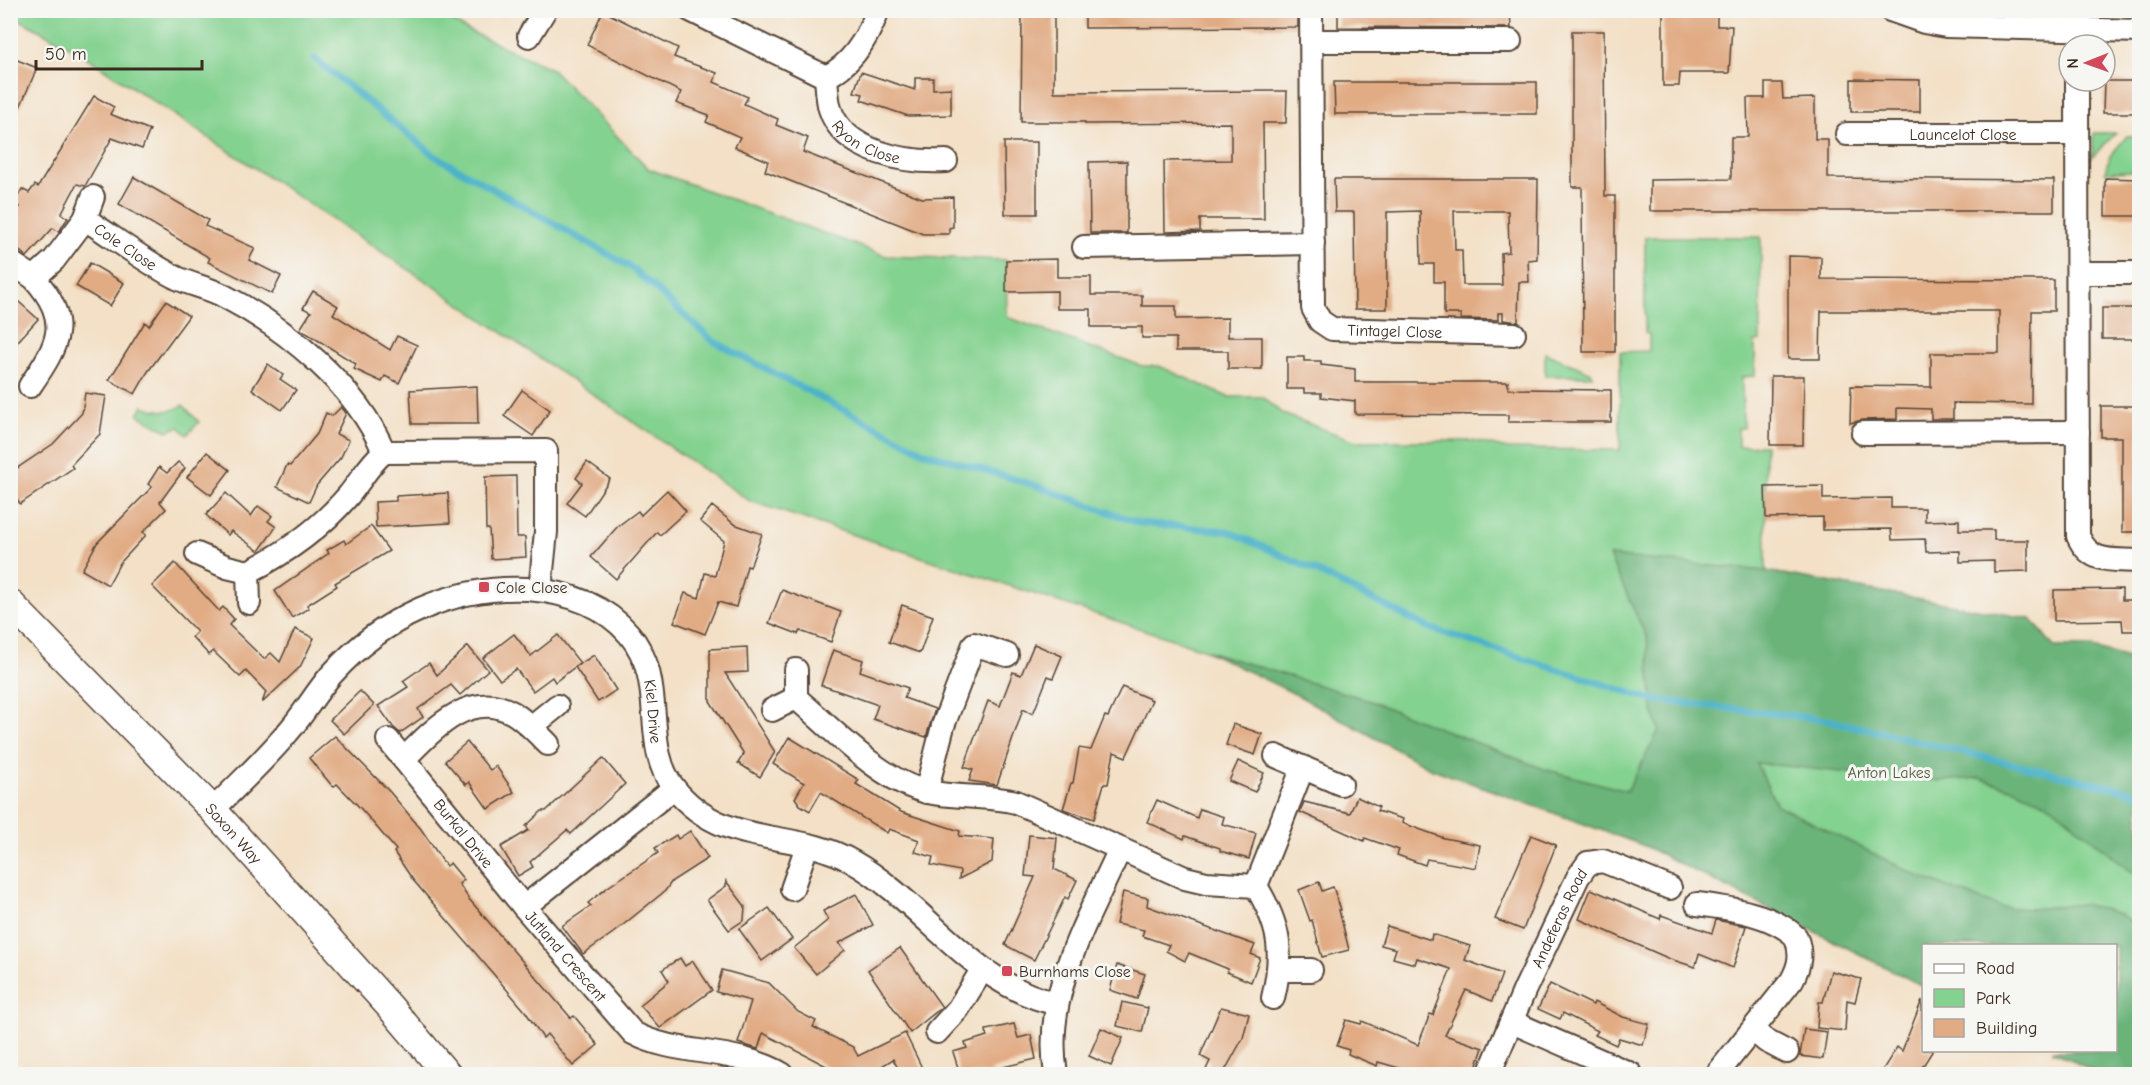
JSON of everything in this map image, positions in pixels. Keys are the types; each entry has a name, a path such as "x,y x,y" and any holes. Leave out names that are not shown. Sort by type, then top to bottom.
{"street":[{"path":"529,36 545,10"},
{"path":"690,10 826,77 834,73 863,45 878,10"},
{"name":"Tintagel Close","path":"1311,10 1313,308 1326,326 1332,329 1514,334"},
{"path":"1890,10 1924,22 1946,26 2057,35"},
{"path":"2093,33 2130,24"},
{"path":"1311,42 1510,41"},
{"name":"Ryon Close","path":"826,77 830,109 840,127 856,140 903,160 946,161"},
{"path":"2077,93 2078,536 2090,555 2099,559 2139,561"},
{"name":"Launcelot Close","path":"1847,134 2077,134"},
{"name":"Cole Close","path":"34,278 54,260 85,219 93,196"},
{"name":"Cole Close","path":"85,219 176,277 221,294 269,324 325,369 357,402 384,452"},
{"path":"1084,247 1313,243"},
{"path":"10,262 34,278 52,304 57,316 58,330 52,355 30,386"},
{"path":"2078,273 2139,273"},
{"path":"1863,433 2078,432"},
{"path":"197,554 248,573 278,556 315,530 344,501 384,452 546,451 546,532 540,590"},
{"path":"248,573 249,603"},
{"name":"Kiel Drive","path":"213,810 286,735 331,675 350,655 386,627 423,608 470,592 491,589 540,590 564,595 600,609 615,620 635,643 648,670 653,688 658,750 674,788 716,824 732,830 832,853 867,870 982,970 1042,1000 1055,1003"},
{"name":"Saxon Way","path":"10,603 213,810 447,1074"},
{"path":"926,792 943,726 974,644 1007,655"},
{"path":"796,670 796,698"},
{"path":"796,698 879,767 910,786 926,792 996,797 1016,802 1185,878 1206,883 1256,886"},
{"path":"772,710 796,698"},
{"path":"404,759 433,730 452,716 475,706 502,707 531,727 548,744"},
{"path":"531,727 557,706"},
{"name":"Burkal Drive","path":"388,740 524,907"},
{"path":"1276,756 1341,784"},
{"path":"1273,998 1280,970 1276,926 1256,886 1303,767"},
{"name":"Jutland Crescent","path":"674,788 524,907 633,1033 656,1042 714,1051 753,1061 782,1074"},
{"path":"792,889 807,846"},
{"path":"1056,1074 1053,1047 1055,1003 1065,973 1120,849"},
{"name":"Andeferas Road","path":"1489,1074 1578,877 1588,863 1603,861 1670,888"},
{"path":"1697,904 1746,913 1786,929 1796,937 1800,955 1799,967 1754,1031 1717,1074"},
{"path":"937,1032 958,1009 982,970"},
{"path":"1280,970 1311,970"},
{"path":"1512,1022 1631,1074"},
{"path":"1754,1031 1766,1041 1787,1052"}],"green space":[{"name":"Anton Lakes","path":"11,10 437,11 465,29 552,69 649,169 886,256 1006,260 1007,317 1142,366 1159,366 1228,397 1262,397 1283,414 1355,441 1474,441 1508,449 1620,450 1620,352 1649,351 1649,334 1645,333 1645,237 1761,237 1760,341 1755,342 1755,376 1742,377 1743,428 1738,428 1738,446 1765,445 1766,571 2031,619 2054,647 2089,647 2139,661 2139,1074 2100,1074 2054,1052 2117,1052 2117,944 1922,944 1922,985 1645,846 1430,768 1230,658 750,501 435,287 77,51 11,15"},
{"path":"2094,133 2116,133 2092,157"},
{"path":"2127,136 2139,136 2139,171 2105,172 2109,157"},
{"path":"1545,353 1592,373 1592,376 1545,376"},
{"path":"183,405 199,422 187,435 179,427 167,431 138,415 143,406 164,411"},
{"path":"1609,556 1766,571 2031,619 2054,647 2089,647 2139,661 2139,878 2052,806 2017,790 1979,778 1942,781 1909,779 1756,763 1777,805 1918,876 2001,907 2030,909 2083,904 2120,914 2139,928 2139,1074 2101,1074 2054,1052 2117,1052 2117,944 1922,944 1922,985 1645,846 1430,768 1301,697 1206,651 1365,699 1544,769 1627,791 1659,730 1653,710 1647,638"}],"building":[{"path":"1085,10 1298,10 1298,27 1085,28"},
{"path":"1338,10 1510,10 1511,28 1338,27"},
{"path":"1663,10 1717,10 1717,26 1732,26 1729,73 1680,73 1679,86 1663,86"},
{"path":"603,11 678,48 674,57 717,73 714,82 748,97 744,104 778,119 776,125 808,138 803,152 922,198 953,197 953,227 949,228 949,234 923,234 765,171 768,161 735,147 740,137 706,122 709,115 676,103 681,92 587,45"},
{"path":"1022,14 1054,14 1054,92 1287,91 1286,123 1263,123 1264,219 1200,219 1200,231 1165,232 1164,161 1231,160 1231,123 1021,122"},
{"path":"1572,31 1604,31 1605,196 1615,196 1615,352 1583,352 1582,187 1572,187"},
{"path":"10,57 37,68 10,130"},
{"path":"861,72 915,90 915,78 933,78 933,89 951,88 951,115 908,116 861,100 863,94 854,92"},
{"path":"1851,79 1920,80 1920,112 1851,112"},
{"path":"2117,81 2139,81 2139,113 2103,113 2104,93 2117,93"},
{"path":"1334,82 1537,82 1537,114 1335,114"},
{"path":"1765,83 1782,83 1783,99 1815,98 1815,139 1828,139 1828,178 2054,180 2054,211 1650,211 1650,180 1731,179 1731,137 1748,137 1747,98 1765,98"},
{"path":"94,96 114,107 110,114 150,130 142,149 112,138 85,186 77,184 61,214 68,218 59,232 53,228 27,257 10,243 10,218 20,207 14,204 22,189 29,193 35,185 38,187"},
{"path":"1004,142 1037,142 1037,214 1005,214"},
{"path":"1127,161 1127,233 1090,233 1089,162"},
{"path":"134,177 208,220 205,226 255,248 249,260 281,276 272,294 208,262 210,258 119,204"},
{"path":"2105,178 2139,179 2139,216 2105,216"},
{"path":"1334,179 1538,179 1537,259 1528,260 1529,282 1519,282 1518,322 1503,320 1503,313 1498,313 1498,320 1461,319 1461,314 1444,314 1444,282 1434,282 1434,264 1421,264 1420,211 1387,212 1387,309 1355,309 1354,212 1335,212","holes":["1454,211 1508,211 1509,252 1501,253 1502,285 1463,285 1462,250 1455,250"]},
{"path":"1788,256 1821,257 1821,279 2054,280 2054,311 2032,311 2031,404 1953,403 1953,419 1931,419 1931,409 1897,408 1897,419 1863,420 1850,423 1851,386 1931,387 1931,353 1999,353 1999,311 1821,311 1820,359 1788,359"},
{"path":"1057,259 1057,277 1091,277 1091,295 1142,295 1142,306 1176,306 1176,319 1228,318 1228,337 1262,337 1262,369 1228,369 1228,351 1176,351 1176,338 1142,338 1142,327 1091,327 1091,309 1057,309 1057,291 1006,292 1006,260"},
{"path":"90,263 124,283 110,306 76,286"},
{"path":"313,291 338,306 333,314 390,350 397,336 417,345 399,383 385,376 382,382 354,369 356,364 300,329 311,312 303,308"},
{"path":"10,294 38,319 10,350"},
{"path":"166,301 189,316 147,373 135,394 109,380 145,322 149,326"},
{"path":"2102,308 2139,308 2139,339 2102,339"},
{"path":"1287,357 1304,357 1304,361 1321,361 1321,365 1355,369 1355,382 1508,382 1508,389 1611,390 1611,422 1508,422 1508,415 1355,414 1355,401 1321,397 1321,393 1304,393 1304,389 1287,389"},
{"path":"268,364 283,375 280,379 296,390 282,410 252,389"},
{"path":"1771,376 1804,376 1803,445 1770,445"},
{"path":"477,386 478,424 412,424 410,390"},
{"path":"522,390 550,410 533,436 504,416"},
{"path":"85,393 106,396 100,434 71,465 73,468 20,504 10,488 10,473 53,444 82,413"},
{"path":"2101,406 2139,406 2139,532 2122,532 2122,437 2101,437"},
{"path":"341,407 346,413 336,434 349,440 341,457 317,485 309,502 277,487 287,465 290,466 317,434 326,413 332,416"},
{"path":"207,452 230,470 211,495 187,477"},
{"path":"178,462 185,468 160,502 166,509 143,532 146,535 120,563 108,585 82,570 97,543 152,487 148,484 159,467 167,473"},
{"path":"587,462 610,479 585,516 567,503 582,483 576,478"},
{"path":"516,476 517,537 525,537 526,557 491,559 489,529 486,529 485,477"},
{"path":"1823,486 1823,499 1891,498 1891,508 1925,508 1925,521 1959,520 1959,530 1994,530 1994,540 2028,540 2028,571 1994,572 1994,561 1960,562 1960,551 1926,552 1925,539 1892,540 1891,529 1823,530 1823,517 1766,518 1765,487"},
{"path":"667,490 686,511 660,535 657,532 616,579 591,557 618,526 638,511 641,515"},
{"path":"226,493 251,516 258,506 272,516 268,521 276,527 259,551 231,531 228,535 206,515"},
{"path":"448,493 450,523 376,527 375,502 396,501 396,496"},
{"path":"712,506 734,524 762,534 750,567 747,566 736,607 718,602 705,634 674,622 685,593 699,598 705,573 715,576 724,541 700,521"},
{"path":"371,526 389,551 335,583 337,586 307,605 309,608 292,618 275,591 329,553 327,550 344,540 346,544"},
{"path":"175,563 219,611 223,607 234,619 229,625 264,659 271,653 280,662 295,629 314,638 300,667 262,703 266,692 246,671 240,677 213,651 209,655 192,637 197,632 152,586"},
{"path":"2122,589 2122,600 2139,600 2139,631 2123,631 2122,620 2054,621 2054,590"},
{"path":"782,590 841,612 831,642 800,631 798,634 769,623"},
{"path":"902,605 933,616 920,653 889,642"},
{"path":"514,634 531,656 558,635 580,663 555,682 552,677 533,691 516,669 500,680 483,658"},
{"path":"1034,644 1062,656 1053,678 1048,676 1033,714 1023,709 997,785 969,781 973,770 964,767 988,701 1000,706 1013,672 1021,675"},
{"path":"468,646 488,670 460,695 451,685 418,709 423,717 400,733 378,706 408,687 403,681 429,663 437,675"},
{"path":"747,647 748,672 725,673 775,752 760,777 738,763 744,754 710,701 710,649"},
{"path":"833,650 863,660 860,671 908,688 904,698 935,709 926,737 873,719 878,705 821,685"},
{"path":"594,655 616,690 598,702 575,667"},
{"path":"1122,687 1152,700 1126,757 1114,752 1108,784 1104,784 1094,819 1063,809 1071,783 1073,783 1079,748 1091,750 1105,716 1108,717"},
{"path":"360,691 374,705 344,734 330,720"},
{"path":"1233,724 1262,734 1255,755 1226,745"},
{"path":"335,736 389,791 421,829 446,866 450,863 464,880 459,884 469,899 571,1018 574,1016 598,1045 573,1066 547,1034 543,1038 525,1011 413,880 394,852 396,850 363,811 337,784 333,787 309,758"},
{"path":"789,737 859,780 856,784 901,812 960,831 959,836 994,839 992,862 959,879 960,871 931,865 933,857 915,852 919,840 889,829 887,833 821,792 810,811 800,805 795,798 804,783 773,764"},
{"path":"467,742 490,770 496,766 514,792 488,809 469,782 466,785 445,761"},
{"path":"603,758 625,784 571,834 567,830 530,862 533,867 518,876 501,847 529,830 526,826 542,811 546,811"},
{"path":"1238,761 1264,773 1255,792 1229,781"},
{"path":"1357,797 1379,807 1377,811 1403,819 1402,823 1444,838 1480,845 1476,868 1427,859 1425,865 1397,855 1399,850 1365,838 1364,841 1300,812 1304,802 1350,813"},
{"path":"1157,800 1197,818 1200,809 1224,817 1222,824 1256,833 1249,859 1220,851 1220,848 1185,836 1184,839 1147,822"},
{"path":"690,831 708,858 672,881 665,891 583,954 562,926 591,906 588,903 608,887 658,853 655,848 676,835 678,839"},
{"path":"1029,835 1057,838 1054,869 1077,880 1068,899 1065,897 1034,960 1005,945 1035,877 1025,876"},
{"path":"1531,835 1556,845 1523,930 1495,919"},
{"path":"726,881 745,906 744,920 729,930 707,900 726,886"},
{"path":"1319,882 1322,891 1333,887 1341,910 1339,910 1349,950 1322,957 1312,920 1310,921 1299,890"},
{"path":"1591,889 1660,919 1661,915 1712,933 1716,920 1746,926 1733,968 1699,954 1695,967 1670,959 1579,919"},
{"path":"1123,892 1148,898 1147,906 1255,945 1251,954 1260,958 1251,982 1227,972 1228,969 1189,953 1185,961 1166,951 1169,945 1142,936 1144,930 1116,924"},
{"path":"856,894 873,925 839,943 845,950 816,974 794,948 828,920 823,911"},
{"path":"769,908 792,939 762,961 739,929"},
{"path":"1387,926 1431,940 1432,934 1470,946 1465,960 1502,974 1492,1001 1466,990 1445,1035 1483,1048 1474,1074 1420,1074 1378,1062 1377,1066 1348,1054 1349,1050 1337,1046 1346,1020 1361,1024 1362,1021 1418,1045 1430,1014 1433,1015 1451,969 1417,958 1415,964 1393,958 1396,949 1381,945"},
{"path":"900,948 942,1007 910,1033 868,970"},
{"path":"680,958 685,966 693,961 712,990 660,1028 640,1005 669,981 662,970"},
{"path":"1117,965 1145,974 1137,999 1110,990"},
{"path":"722,970 769,983 798,1012 816,1021 813,1027 853,1047 858,1056 905,1033 925,1074 901,1074 893,1059 869,1074 820,1074 832,1069 763,1033 758,1049 738,1043 751,1001 716,992"},
{"path":"1831,971 1861,979 1855,1002 1847,1000 1845,1031 1817,1028 1819,1002 1823,1002"},
{"path":"1550,984 1593,1005 1594,1002 1623,1017 1649,1024 1643,1045 1619,1038 1616,1045 1595,1035 1598,1031 1563,1013 1560,1019 1538,1009"},
{"path":"1922,1000 1922,1052 1932,1052 1918,1074 1880,1074 1897,1047 1902,1051"},
{"path":"1122,1002 1148,1008 1142,1032 1117,1026"},
{"path":"1221,1007 1249,1014 1243,1038 1223,1074 1204,1074 1210,1061 1200,1056"},
{"path":"1014,1024 1018,1038 1031,1035 1036,1059 991,1070 992,1074 960,1074 953,1052 967,1048 965,1043 987,1036 986,1030"},
{"path":"1101,1028 1123,1038 1111,1066 1089,1056"},
{"path":"1804,1029 1827,1032 1823,1059 1800,1056"}],"waterway":[{"path":"315,59 435,156 632,268 713,341 924,452 1034,485 1139,523 1228,531 1314,570 1429,628 1649,699 1828,720 2140,794"}],"place":[{"name":"Cole Close","path":"484,587"},
{"name":"Burnhams Close","path":"1007,971"}]}
